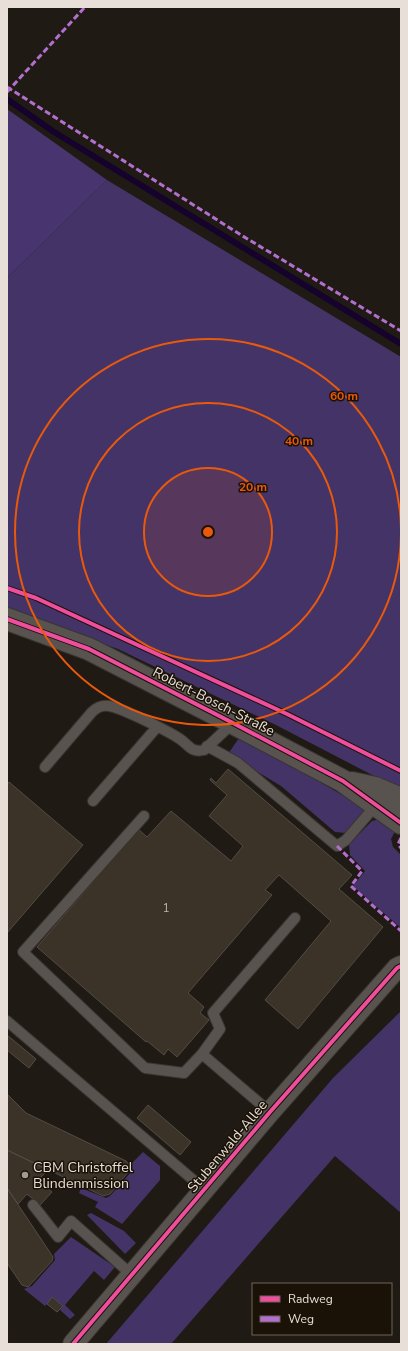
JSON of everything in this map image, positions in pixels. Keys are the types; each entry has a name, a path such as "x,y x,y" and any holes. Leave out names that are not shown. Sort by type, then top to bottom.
{"street":[{"name":"Robert-Bosch-Straße","path":"7,619 88,649 233,723 342,781 401,823"},
{"name":"Robert-Bosch-Straße","path":"342,781 376,788 401,799"},
{"name":"Stubenwald-Allee","path":"73,1344 400,961"}],"lane":[{"path":"45,767 92,712 99,707 111,706 157,727 182,740 189,749 198,751 207,746 233,723"},
{"path":"93,801 157,727"},
{"path":"207,746 238,764 337,846 346,840 376,806"},
{"path":"144,816 24,952 145,1068 184,1073 202,1054 220,1029 213,1013 295,918"},
{"path":"7,1021 205,1190"},
{"path":"202,1054 270,1112"},
{"path":"32,1205 58,1237 71,1221 132,1275"}],"shaded area":[{"path":"7,109 107,180 7,278"},
{"path":"107,180 401,357 401,790 276,725 118,649 7,610 7,278"},
{"path":"239,738 296,768 368,810 346,833 335,832 281,786 228,754"},
{"path":"381,819 396,829 391,839 393,847 401,855 401,928 353,886 365,871 350,855 349,844 372,821"},
{"path":"401,1011 401,1213 335,1156 171,1344 106,1344 333,1078"},
{"path":"143,1152 160,1166 160,1180 122,1224 95,1207 98,1202 79,1193 81,1188 106,1198 110,1196 131,1172 131,1164"},
{"path":"91,1213 124,1231 136,1243 125,1254 87,1215"},
{"path":"71,1237 115,1267 104,1280 94,1271 65,1305 75,1315 70,1319 60,1310 63,1306 53,1298 45,1306 24,1289 32,1286 55,1260 54,1254"}],"building":[{"path":"228,769 352,875 339,889 383,927 298,1029 265,1000 331,921 279,875 265,890 272,895 188,993 204,1007 200,1013 209,1020 177,1057 168,1049 164,1055 147,1041 146,1042 37,947 138,829 147,837 171,811 231,861 243,846 209,816 227,795 210,780 211,778 216,783"},
{"path":"9,782 83,845 7,933 7,785"},
{"path":"7,1035 36,1059 29,1068 7,1050"},
{"path":"7,1094 26,1113 126,1161 131,1167 129,1171 110,1194 103,1196 7,1150"},
{"path":"148,1105 191,1142 180,1155 137,1118"},
{"name":"CBM Christoffel Blindenmission","path":"7,1150 48,1170 38,1180 52,1192 40,1205 27,1194 18,1204 7,1188"},
{"path":"7,1188 53,1257 52,1261 28,1287 22,1285 7,1263"},
{"path":"52,1297 63,1306 57,1312 47,1304"}],"waterway":[{"path":"7,99 54,132 401,344"}],"marked path":[{"path":"7,92 85,7"},
{"path":"7,87 241,235 401,331"},
{"path":"401,838 398,844 401,848"},
{"path":"337,846 362,871 351,886 401,931"}],"cycle path":[{"path":"7,588 36,598 287,714 401,771"},
{"path":"7,619 89,649 233,723 343,781 401,823"},
{"path":"73,1344 270,1112 397,968 401,966"}],"place":[{"name":"CBM Christoffel Blindenmission","path":"25,1175"}]}
